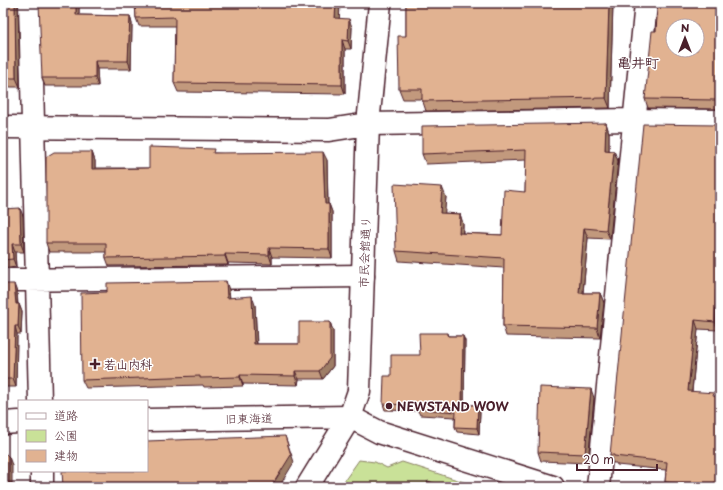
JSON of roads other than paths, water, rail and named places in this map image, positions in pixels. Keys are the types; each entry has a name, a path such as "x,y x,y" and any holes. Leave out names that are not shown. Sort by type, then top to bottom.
{"street":[{"path":"30,3 40,400"},
{"name":"市民会館通り","path":"307,487 350,417 359,391 368,124 380,3"},
{"path":"598,487 633,120 646,3"},
{"path":"3,127 329,130 368,124 633,120 720,121"},
{"path":"3,280 363,276"},
{"path":"350,417 379,432 553,487"},
{"name":"旧東海道","path":"148,420 350,417"},
{"path":"3,423 18,422"},
{"path":"42,472 42,487"}],"place":[{"name":"若山内科","path":"95,364"},
{"name":"NEWSTAND WOW","path":"389,406"}],"district":[{"name":"亀井町","path":"638,62"}]}
